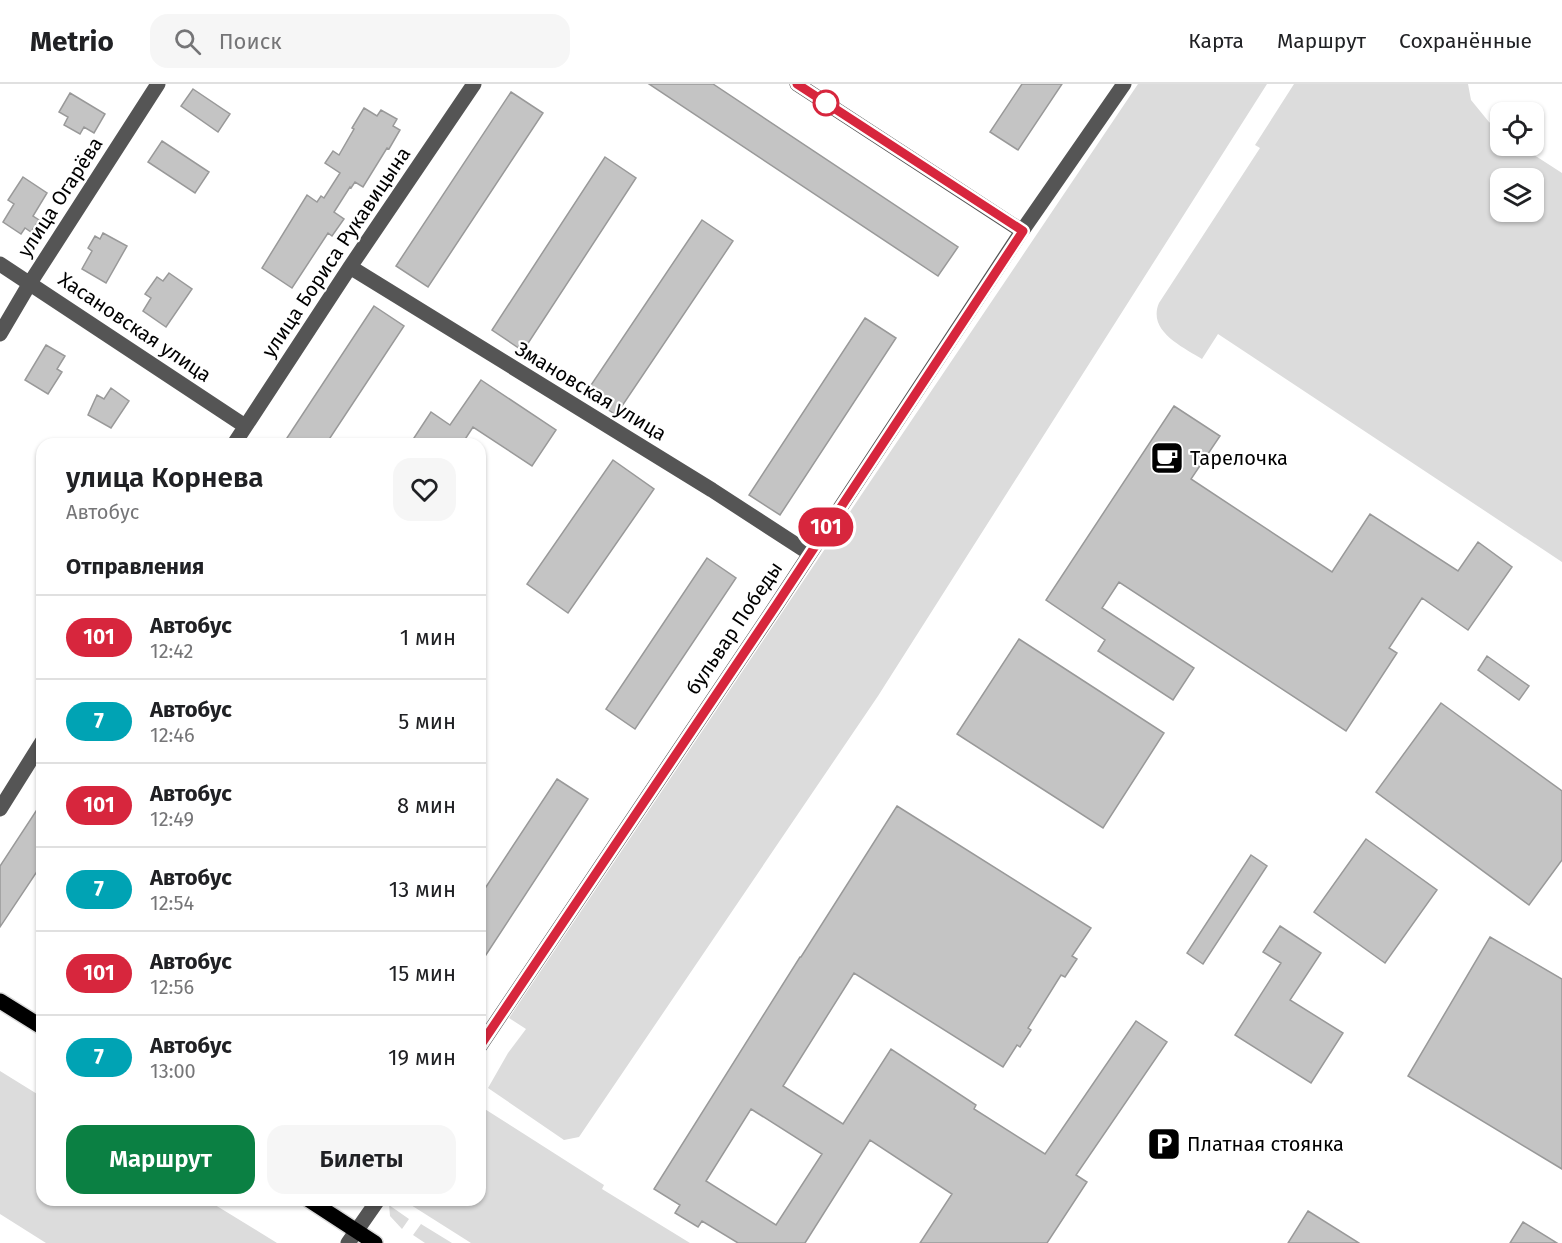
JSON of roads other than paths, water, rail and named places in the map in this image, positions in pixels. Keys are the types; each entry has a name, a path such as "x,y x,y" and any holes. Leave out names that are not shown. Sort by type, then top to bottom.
{"main road":[{"path":"0,1001 36,1023"},
{"path":"316,1206 352,1237 375,1243"}],"street":[{"name":"улица Огарёва","path":"0,334 30,283 158,84"},
{"name":"улица Бориса Рукавицына","path":"238,438 474,84"},
{"path":"797,84 1023,231"},
{"name":"бульвар Победы","path":"486,1037 1023,231 1124,84"},
{"name":"Хасановская улица","path":"0,264 245,426"},
{"name":"Змановская улица","path":"350,267 712,490 809,553"},
{"path":"0,809 36,752"},
{"path":"352,1237 374,1206"}],"place":[{"name":"Тарелочка","path":"1167,458"},
{"name":"Платная стоянка","path":"1164,1144"}]}
